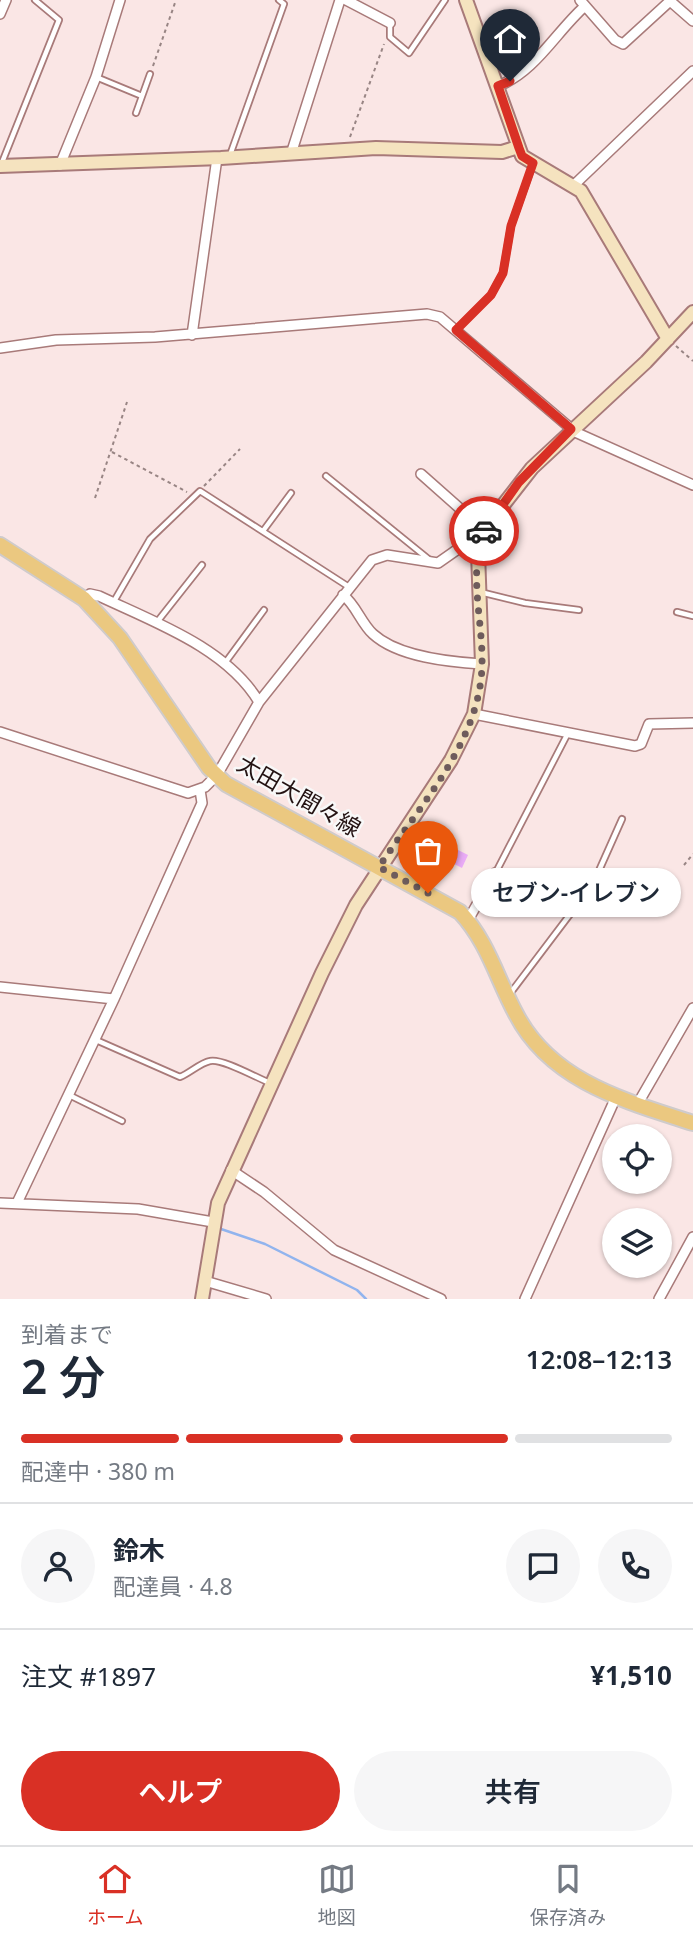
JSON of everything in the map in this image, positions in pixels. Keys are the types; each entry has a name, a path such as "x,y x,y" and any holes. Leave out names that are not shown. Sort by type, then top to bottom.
{"main road":[{"name":"太田大間々線","path":"0,545 84,599 120,638 216,775 237,792 453,906 468,920 486,947 523,1027 546,1055 562,1069 616,1097 693,1123"}],"street":[{"path":"0,14 6,0"},
{"path":"60,165 96,77 120,0"},
{"path":"291,154 340,0"},
{"path":"346,0 389,28"},
{"path":"466,0 522,156 574,185 583,194 670,341"},
{"path":"498,86 510,81 552,45 582,4 615,40 623,44 670,0 693,21"},
{"path":"574,185 693,71"},
{"path":"0,166 224,158 348,149 502,152 519,148"},
{"path":"192,335 224,158"},
{"path":"202,1299 213,1222 231,1170 348,920 379,867 458,748 474,714 482,664 480,540 486,527 519,482 571,429 670,341 693,312"},
{"path":"0,348 56,340 192,335 427,314 440,317 571,429 693,485"},
{"path":"421,474 474,521 486,527"},
{"path":"0,732 188,793 200,790 216,775 259,702 376,557 387,555 432,563 443,562 468,542 480,540"},
{"path":"346,591 371,632 388,644 405,651 482,664"},
{"path":"84,599 94,595 157,623 224,664 252,691 259,702"},
{"path":"474,714 567,735 635,746 641,744 649,724 693,723"},
{"path":"17,1203 114,999 202,803 200,790"},
{"path":"468,920 495,873"},
{"path":"0,987 114,999"},
{"path":"637,1105 693,1008"},
{"path":"525,1299 616,1097"},
{"path":"231,1170 282,1205 334,1250 442,1299"},
{"path":"0,1203 138,1209 213,1222"},
{"path":"659,1299 689,1254 693,1237"},
{"path":"205,1281 266,1299"}],"lane":[{"path":"0,166 58,20 35,0"},
{"path":"224,158 284,4 279,0"},
{"path":"389,28 409,53 445,0"},
{"path":"136,113 150,74"},
{"path":"96,77 142,96"},
{"path":"456,330 491,295 503,273 511,226 533,163"},
{"path":"326,476 420,550 432,563"},
{"path":"113,603 149,539 200,491 263,531 346,591"},
{"path":"263,531 291,493"},
{"path":"157,623 202,565"},
{"path":"479,592 525,603 579,610"},
{"path":"224,664 264,610"},
{"path":"677,612 693,615"},
{"path":"495,873 567,735"},
{"path":"509,996 593,884 622,819"},
{"path":"95,1039 180,1077 194,1072 209,1061 219,1061 271,1084"},
{"path":"68,1095 122,1121"}],"path":[{"path":"150,74 176,0"},
{"path":"348,149 389,28"},
{"path":"670,341 693,360"},
{"path":"95,498 128,402"},
{"path":"200,491 240,449"},
{"path":"111,452 195,495"},
{"path":"684,865 693,854"}],"building":[{"path":"440,841 468,855 462,868 433,853"}],"waterway":[{"path":"221,1229 265,1244 357,1290 366,1299"}],"way so far":[{"path":"428,893 379,867 458,748 474,714 480,690 482,664 477,567 480,540 484,531"}],"place":[{"name":"セブン-イレブン","path":"428,893"}],"route":[{"path":"484,531 497,509 519,482 571,429 456,330 491,295 503,273 511,226 533,163 522,156 498,86 510,81"}]}
